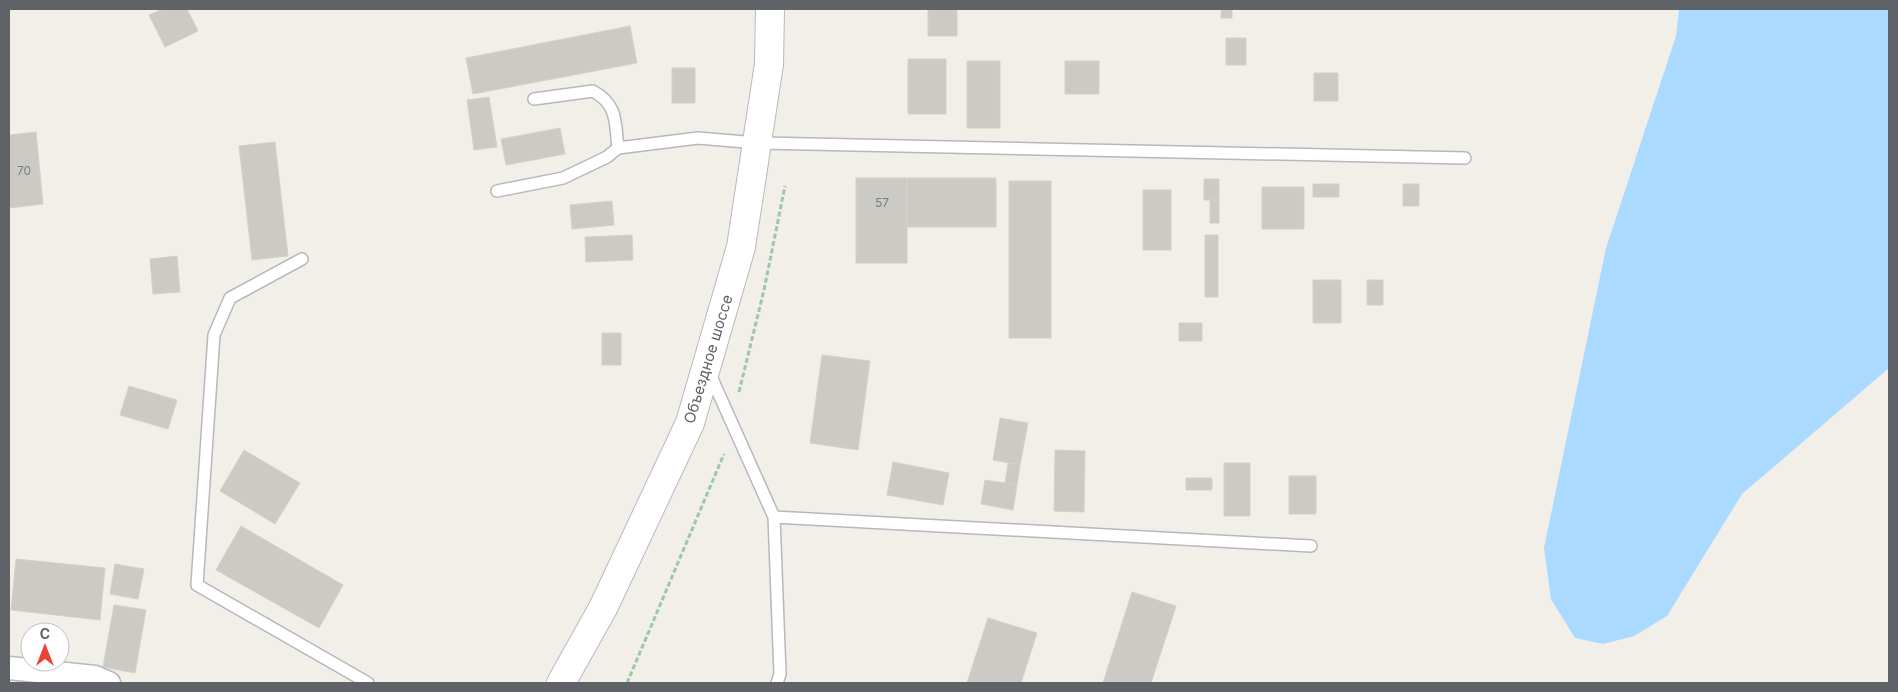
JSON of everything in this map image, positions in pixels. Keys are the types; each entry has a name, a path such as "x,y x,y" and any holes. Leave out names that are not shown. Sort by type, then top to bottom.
{"main road":[{"name":"Объездное шоссе","path":"561,683 603,608 690,423 741,247 769,64 770,9"}],"street":[{"path":"9,668 95,677 109,683"}],"lane":[{"path":"534,99 593,91 601,95 614,111 618,148"},
{"path":"497,190 563,178 607,158 618,148 698,138 757,143 1465,158"},
{"path":"302,259 230,298 214,335 197,585 368,683"},
{"path":"706,366 774,517 780,674 777,683"},
{"path":"774,517 1311,546"}],"water":[{"path":"1679,9 1889,9 1889,368 1742,494 1667,616 1634,636 1603,644 1575,638 1551,599 1544,548 1606,248 1676,36"}],"building":[{"path":"163,9 187,9 198,31 165,47 149,15"},
{"path":"928,9 957,9 957,36 928,36"},
{"path":"1221,9 1232,9 1232,18 1221,18"},
{"path":"630,26 637,63 473,94 466,58"},
{"path":"1226,38 1246,38 1246,65 1226,65"},
{"path":"908,59 946,59 946,114 908,114"},
{"path":"967,61 1000,61 1000,128 967,128"},
{"path":"1065,61 1099,61 1099,94 1065,94"},
{"path":"672,68 695,68 695,103 672,103"},
{"path":"1314,73 1338,73 1338,101 1314,101"},
{"path":"489,97 497,147 474,150 467,100"},
{"path":"560,128 565,154 506,165 501,139"},
{"path":"36,132 43,204 9,208 9,135"},
{"path":"275,142 288,256 252,260 239,146"},
{"path":"856,178 907,178 907,263 856,263"},
{"path":"907,178 996,178 996,227 907,227"},
{"path":"1204,179 1219,179 1219,200 1204,200"},
{"path":"1009,181 1051,181 1051,338 1009,338"},
{"path":"1313,184 1339,184 1339,197 1313,197"},
{"path":"1403,184 1419,184 1419,206 1403,206"},
{"path":"1262,187 1304,187 1304,229 1262,229"},
{"path":"1143,190 1171,190 1171,250 1143,250"},
{"path":"1210,200 1219,200 1219,223 1210,223"},
{"path":"612,201 614,225 572,229 570,205"},
{"path":"632,235 633,260 586,262 585,237"},
{"path":"1205,235 1218,235 1218,297 1205,297"},
{"path":"177,256 180,292 153,294 150,259"},
{"path":"1313,280 1341,280 1341,323 1313,323"},
{"path":"1367,280 1383,280 1383,305 1367,305"},
{"path":"1179,323 1202,323 1202,341 1179,341"},
{"path":"602,333 621,333 621,365 602,365"},
{"path":"822,355 870,361 858,450 810,443"},
{"path":"129,386 177,400 168,429 120,415"},
{"path":"1000,418 1028,423 1020,465 993,460"},
{"path":"244,450 300,483 275,524 220,491"},
{"path":"1055,450 1085,451 1084,512 1054,511"},
{"path":"893,462 949,473 943,505 887,495"},
{"path":"1008,463 1020,465 1017,485 1005,483"},
{"path":"1224,463 1250,463 1250,516 1224,516"},
{"path":"1289,476 1316,476 1316,514 1289,514"},
{"path":"1186,478 1212,478 1212,490 1186,490"},
{"path":"985,480 1017,485 1013,510 981,504"},
{"path":"241,526 343,585 319,628 216,570"},
{"path":"16,559 105,568 100,620 11,610"},
{"path":"115,564 144,569 138,599 110,594"},
{"path":"1132,592 1176,606 1151,683 1103,683"},
{"path":"114,605 146,610 135,673 103,667"},
{"path":"988,618 1037,633 1021,683 967,683"}]}
